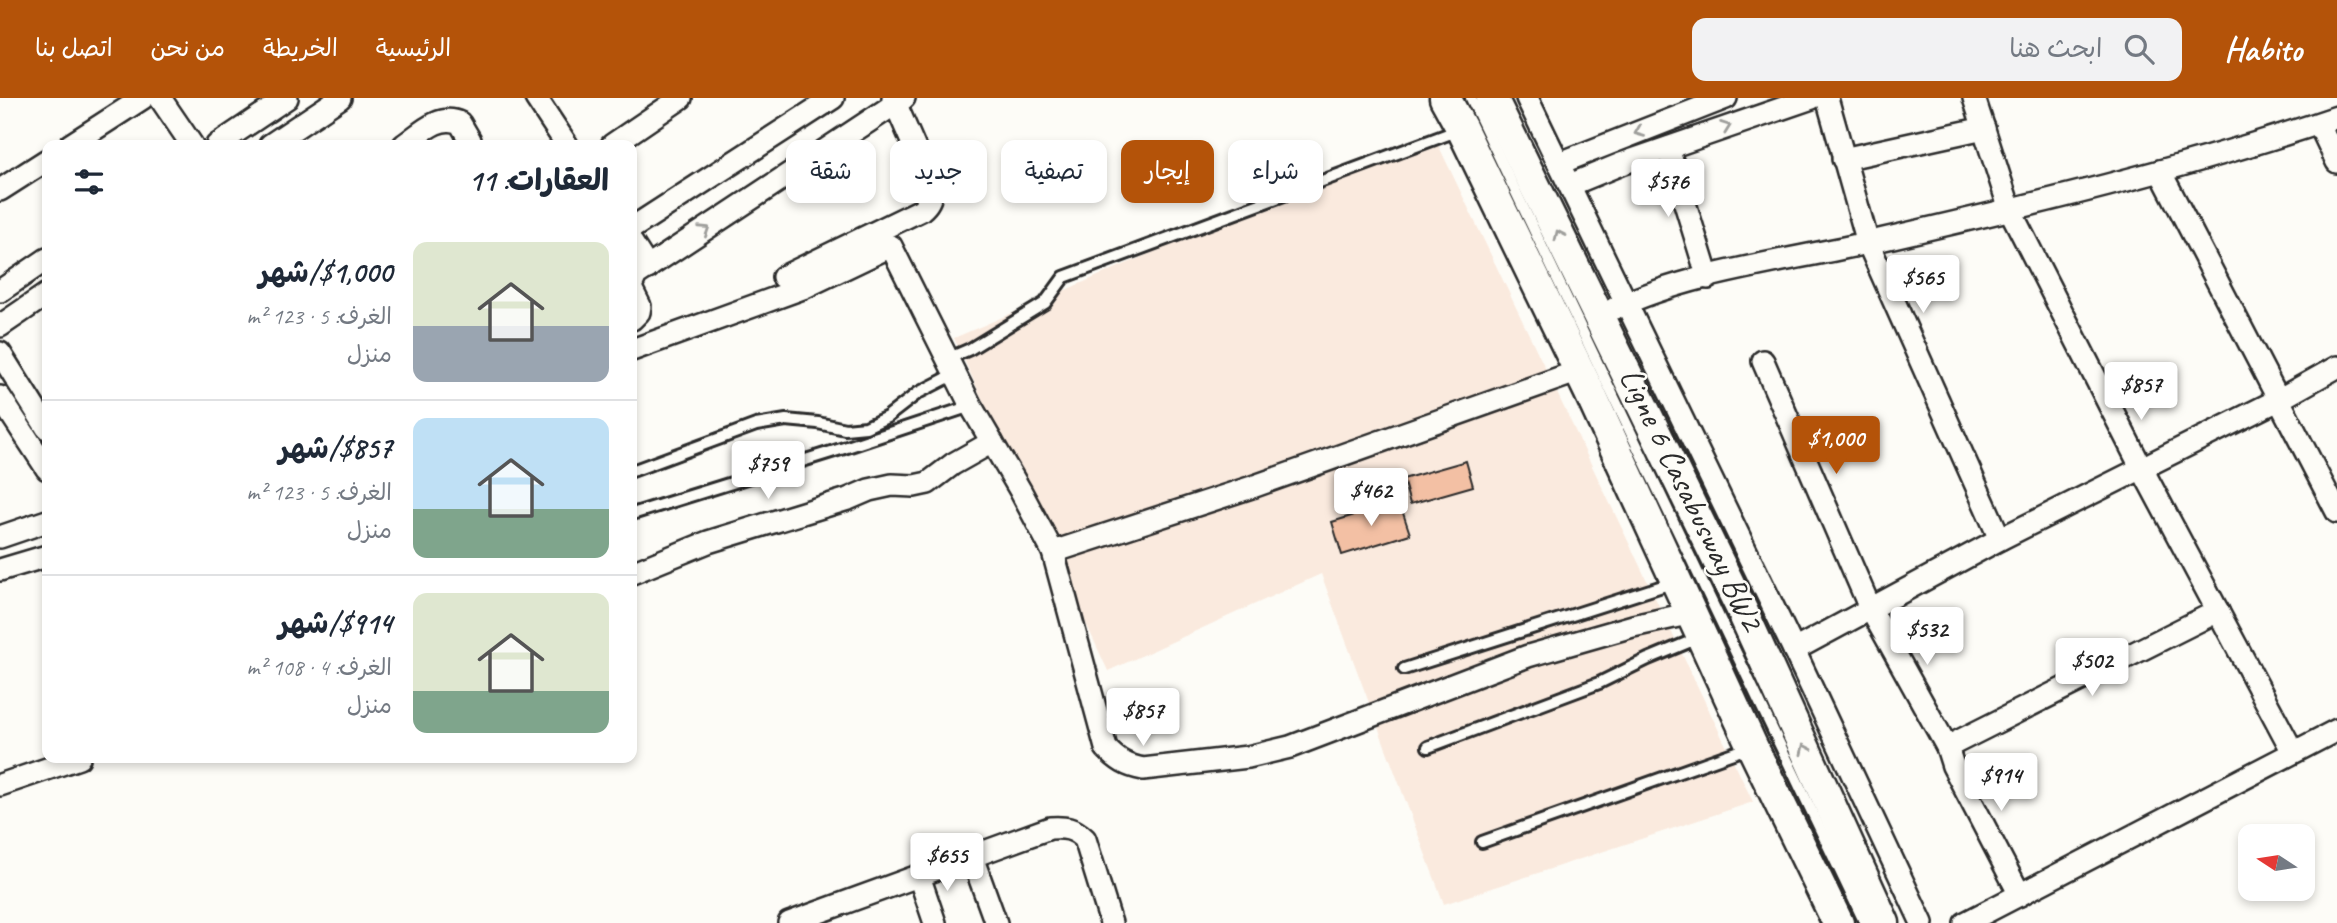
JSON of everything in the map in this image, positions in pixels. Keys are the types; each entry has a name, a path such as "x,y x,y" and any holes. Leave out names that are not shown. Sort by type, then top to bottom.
{"main road":[{"path":"1445,98 1579,371 1752,746 1838,923"},
{"path":"1492,98 1741,608 1884,923"}],"street":[{"path":"78,140 143,98"},
{"path":"160,98 189,140"},
{"path":"225,140 288,98"},
{"path":"277,140 340,98"},
{"path":"536,98 564,140"},
{"path":"619,140 681,98"},
{"path":"637,225 833,98"},
{"path":"1527,98 1794,650 1922,923"},
{"path":"1560,163 1726,98"},
{"path":"1570,185 1812,98"},
{"path":"1827,98 1868,243 2000,539"},
{"path":"1974,98 2010,210 2142,469 2292,752"},
{"path":"637,274 898,100 932,188 929,201 921,210 783,277"},
{"path":"411,140 435,123 447,119 460,123 468,140"},
{"path":"1597,316 1625,303 1708,278 2010,210 2160,171 2328,120 2337,162"},
{"path":"1843,159 1984,128"},
{"path":"1668,148 1708,278"},
{"path":"0,190 42,163"},
{"path":"2160,171 2337,512"},
{"path":"637,347 803,288 891,246 971,406 1053,552 1106,747 1115,759 1130,767 1143,769 1267,754 1528,656 1633,626 1697,624"},
{"path":"637,250 649,268"},
{"path":"0,290 42,262"},
{"path":"0,326 42,297"},
{"path":"0,352 42,420"},
{"path":"1763,361 1870,608 1947,747 1953,766 2020,895"},
{"path":"1794,650 2000,539 2278,400 2337,366"},
{"path":"1053,552 1252,487 1579,371"},
{"path":"0,397 42,461"},
{"path":"637,571 708,542 848,499 869,490 892,485 914,486 928,483 953,464 992,442"},
{"path":"0,537 42,522"},
{"path":"0,570 42,557"},
{"path":"1947,747 2218,611"},
{"path":"1965,923 2337,730"},
{"path":"0,786 65,763"},
{"path":"789,923 1050,828 1063,827 1078,832 1085,839 1111,923"},
{"path":"972,857 996,923"},
{"path":"919,876 935,923"}],"lane":[{"name":"Ligne 6 Casabusway BW2","path":"1464,98 1857,923"},
{"name":"Ligne 6 Casabusway BW2","path":"1471,98 1865,923"},
{"path":"637,469 756,425 771,422 801,421 845,429 866,427 887,417 970,349 1045,303 1064,277 1462,129"},
{"path":"637,512 971,406"},
{"path":"1404,669 1677,581"},
{"path":"1428,747 1599,683 1648,659 1697,624"},
{"path":"1482,842 1752,746"}],"shaded area":[{"path":"1432,132 1753,802 1444,904 1321,574 1108,671 954,338 1267,203 1323,203 1323,179"}],"building":[{"path":"1466,461 1473,486 1410,504 1403,479"},
{"path":"1399,501 1410,534 1342,555 1332,522"}]}
